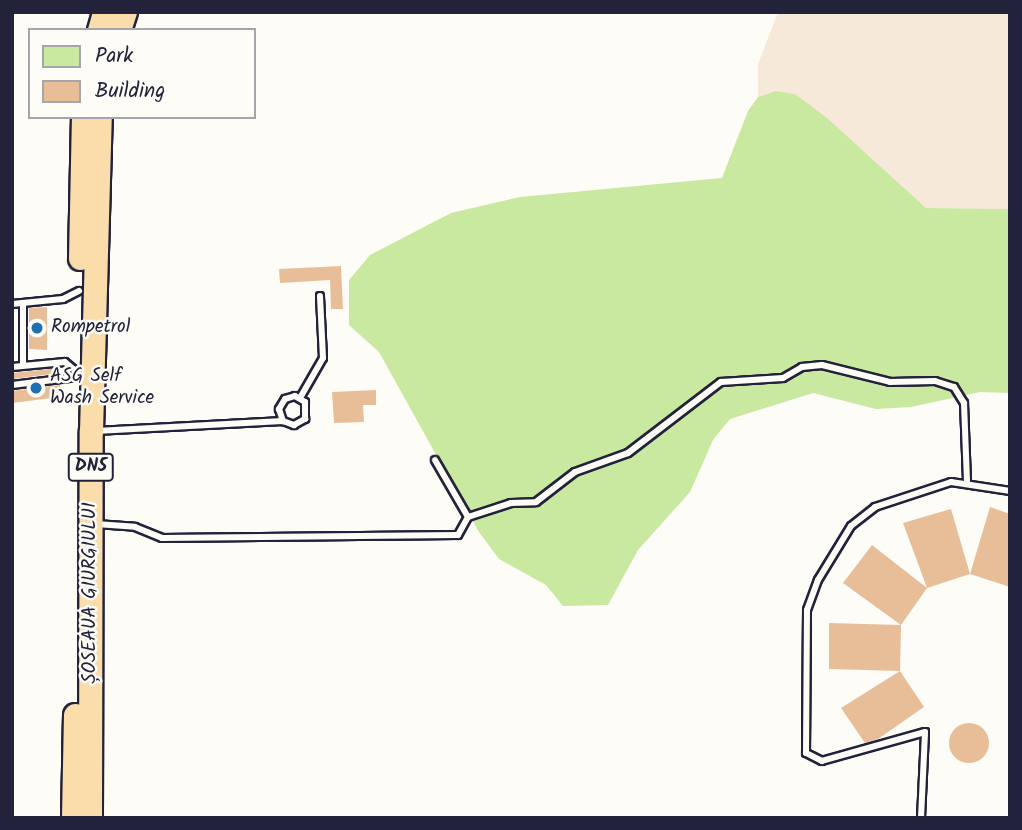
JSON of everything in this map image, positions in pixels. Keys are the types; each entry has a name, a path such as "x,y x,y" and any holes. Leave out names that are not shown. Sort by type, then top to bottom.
{"highway":[{"name":"ȘOSEAUA GIURGIULUI","path":"74,818 83,119"},
{"name":"ȘOSEAUA GIURGIULUI","path":"90,818 92,431 100,119"}],"lane":[{"path":"12,304 63,299 79,290"},
{"path":"300,398 323,358 320,296"},
{"path":"23,303 23,365"},
{"path":"12,367 65,362 78,375"},
{"path":"468,517 511,503 536,502 575,471 628,453 721,382 783,378 802,367 822,365 890,382 934,381 954,387 964,403 967,481"},
{"path":"12,385 78,375"},
{"path":"92,431 283,421 294,425 305,419 306,405 300,398 289,397 280,404 283,421"},
{"path":"435,460 468,517"},
{"path":"921,818 925,732 822,761 806,754 807,610 818,580 851,526 875,507 951,482 967,481 1010,491"},
{"path":"91,524 135,527 162,538 437,536 462,533 468,517"}],"shaded area":[{"path":"778,12 1010,12 1010,209 926,208 795,94 776,91 758,97 758,64"}],"green space":[{"path":"776,91 795,94 827,118 926,208 1010,209 1010,393 980,392 911,407 876,409 813,393 730,419 713,440 690,492 638,550 608,605 563,606 546,585 499,559 479,532 379,352 349,325 349,280 370,255 451,213 520,197 722,178 748,111 758,97"}],"building":[{"path":"341,266 343,309 331,309 330,280 280,283 279,269"},
{"name":"Rompetrol","path":"47,307 47,350 29,349 29,308"},
{"path":"60,368 60,373 12,379 12,373"},
{"path":"60,385 60,397 12,403 12,391"},
{"path":"376,390 376,405 363,405 364,422 334,423 332,392"},
{"path":"990,507 1010,514 1010,587 970,574"},
{"path":"951,509 970,574 927,588 903,523"},
{"path":"872,545 927,588 901,625 843,583"},
{"path":"829,623 901,625 900,671 829,669"},
{"path":"900,671 924,707 878,739 865,743 841,708"},
{"path":"969,723 983,729 989,743 983,757 969,763 955,757 949,743 955,729"}],"place":[{"name":"Rompetrol","path":"37,328"},
{"name":"ASG Self Wash Service","path":"36,388"}]}
